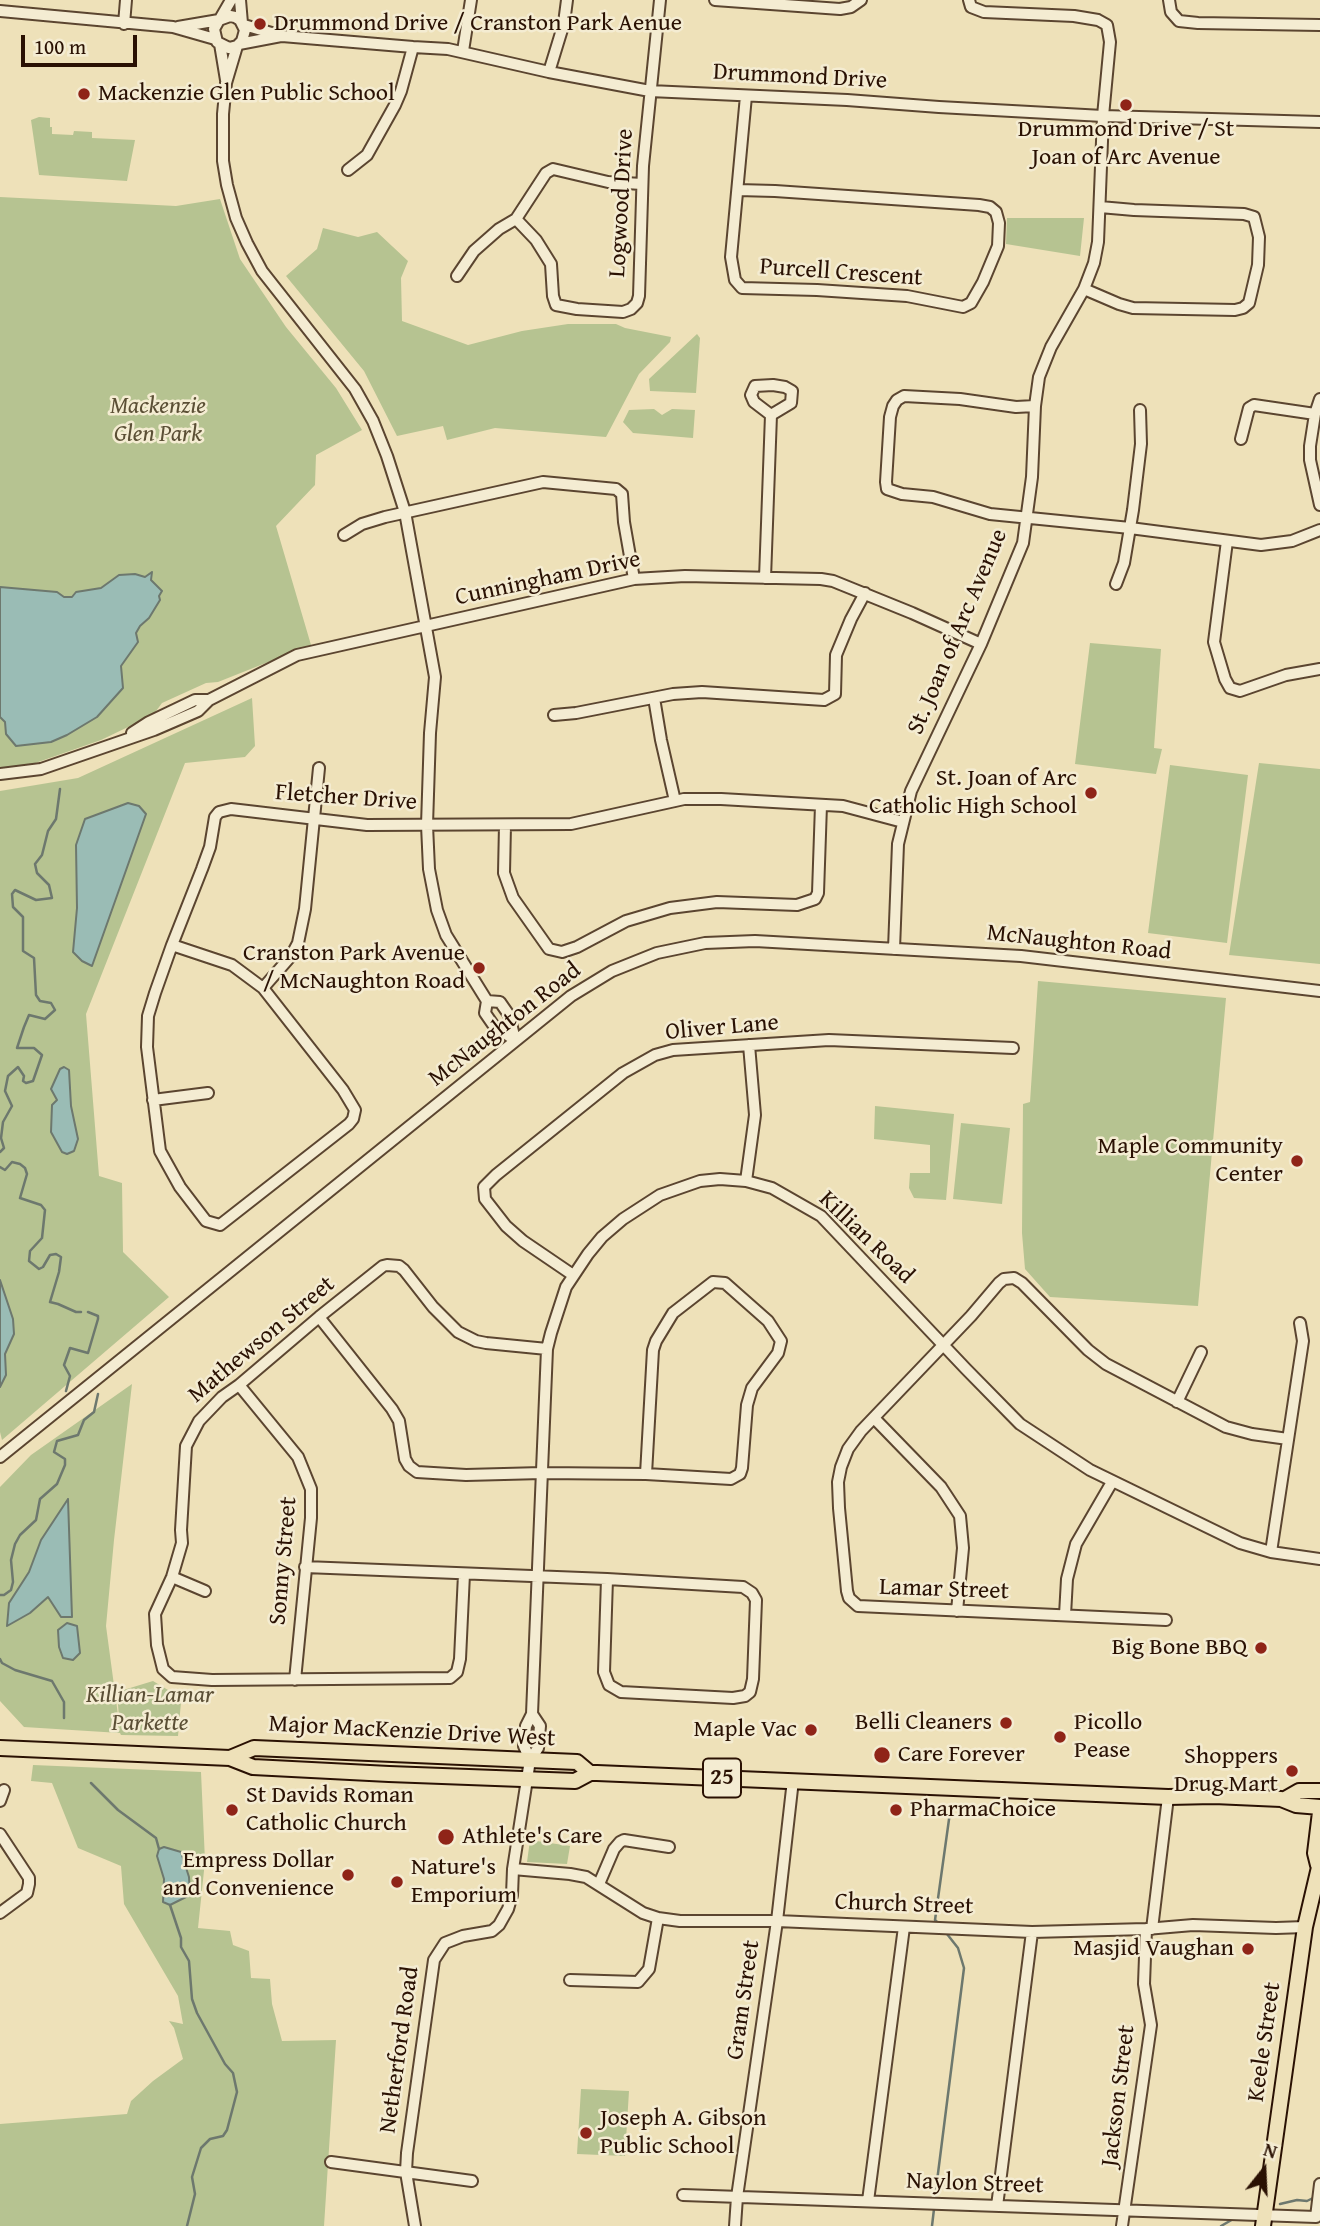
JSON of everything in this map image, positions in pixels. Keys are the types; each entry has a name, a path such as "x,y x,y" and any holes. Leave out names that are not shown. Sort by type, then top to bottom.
{"main road":[{"name":"Major MacKenzie Drive West","path":"0,1748 230,1758 253,1768 575,1782 590,1773 793,1780 1168,1797 1285,1799 1296,1805 1320,1807"},
{"name":"Major MacKenzie Drive West","path":"230,1758 254,1748 577,1762 590,1773"},
{"name":"Major MacKenzie Drive West","path":"1285,1799 1299,1791 1320,1791"},
{"name":"Keele Street","path":"1264,2220 1305,1927 1319,1864 1315,1853 1320,1812"}],"street":[{"path":"124,24 126,0"},
{"path":"226,83 214,29 231,0"},
{"path":"240,0 245,36 238,45 226,83 222,139 222,161 227,185 243,235 262,271 355,389 373,421 387,456 405,512 435,677 427,825 429,869 446,935 487,1001 485,1013 494,1026 515,1040"},
{"path":"463,51 471,0"},
{"path":"549,72 564,23 567,0"},
{"name":"Logwood Drive","path":"516,219 536,240 551,264 556,305 623,312 631,309 639,296 642,184 660,0"},
{"path":"715,0 840,9 851,7 860,0"},
{"name":"St. Joan of Arc Avenue","path":"894,949 898,844 902,822 911,792 981,644 1018,557 1027,519 1032,477 1039,377 1043,364 1084,289 1094,263 1100,207 1103,116 1110,42 1107,25 1098,20 1074,16 984,12 971,7 969,0"},
{"path":"1169,0 1171,12 1179,20 1198,23 1320,25"},
{"path":"0,12 27,8 124,24 173,27 230,16 243,24"},
{"name":"Drummond Drive","path":"243,24 282,36 463,51 549,72 650,91 1103,116 1320,122"},
{"path":"173,27 229,48 238,45"},
{"name":"Drummond Drive","path":"238,45 282,36"},
{"path":"348,170 367,155 395,105 413,47"},
{"name":"Purcell Crescent","path":"738,190 990,207 999,219 998,246 971,303 963,307 907,296 742,288 735,280 731,257 746,96"},
{"path":"457,276 474,251 499,229 516,219 527,206 546,173 553,169 608,183 642,184"},
{"path":"1084,289 1133,308 1235,310 1249,303 1258,265 1259,237 1254,217 1244,214 1100,207"},
{"path":"1035,406 1016,407 904,396 892,406 887,489 902,494 933,497 990,514 1261,545 1279,544 1320,530"},
{"path":"1320,398 1310,446 1310,460 1320,505"},
{"path":"1241,439 1249,408 1254,405 1315,414"},
{"path":"1116,584 1124,563 1130,528 1141,444 1140,410"},
{"path":"765,578 771,415"},
{"path":"344,535 362,524 405,512 543,482 616,489 622,494 634,579"},
{"path":"1227,541 1214,642 1230,688 1240,691 1286,675 1320,668"},
{"name":"Cunningham Drive","path":"0,774 41,769 82,757 122,740 149,722 195,700 209,700 297,655 634,579 685,576 833,581 981,644"},
{"path":"554,715 673,694 702,692 824,700 835,694 836,655 865,593"},
{"path":"654,698 675,801"},
{"path":"172,945 232,965 263,988 291,956 298,943 305,909 319,768"},
{"name":"Fletcher Drive","path":"263,988 343,1090 353,1104 355,1114 349,1124 220,1226 206,1221 165,1162 158,1141 147,1047 148,1016 210,847 215,817 219,812 231,809 367,825 571,824 675,801 721,799 858,809 902,822"},
{"path":"505,825 504,873 513,898 549,949 562,952 626,921 670,908 727,901 797,905 815,899 818,893 821,805"},
{"name":"McNaughton Road","path":"0,1457 585,986 612,971 657,953 705,943 755,941 1021,956 1320,991"},
{"path":"487,1001 500,1002 509,1016 515,1040"},
{"name":"Oliver Lane","path":"573,1275 506,1226 485,1199 484,1187 623,1073 655,1055 673,1050 829,1040 1013,1048"},
{"path":"746,1181 755,1115 749,1045"},
{"path":"153,1100 208,1093"},
{"name":"Killian Road","path":"530,1760 538,1748 540,1726 532,1714 547,1349 562,1298 573,1275 602,1237 623,1219 660,1195 700,1181 746,1181 772,1188 821,1216 1020,1424 1090,1470 1220,1535 1271,1552 1320,1559"},
{"name":"Mathewson Street","path":"464,1574 460,1659 457,1672 450,1678 212,1680 169,1676 163,1669 157,1645 155,1619 182,1543 185,1453 190,1434 209,1408 222,1397 383,1266 394,1264 404,1270 433,1307 458,1332 486,1343 547,1349"},
{"name":"Lamar Street","path":"1166,1620 858,1606 849,1598 845,1580 838,1482 848,1449 861,1432 1004,1279 1014,1278 1022,1283 1088,1350 1117,1370 1177,1402"},
{"path":"319,1317 392,1409 399,1421 405,1459 413,1470 422,1473 466,1475 646,1474 731,1479 740,1474 747,1405 752,1388 778,1353 781,1342 775,1328 725,1283 713,1282 673,1313 656,1341 653,1350 646,1474"},
{"path":"1271,1552 1303,1341 1300,1323"},
{"path":"1201,1352 1177,1402 1226,1427 1288,1439"},
{"name":"Sonny Street","path":"239,1385 298,1457 308,1478 312,1499 295,1680"},
{"path":"874,1418 941,1487 960,1516 963,1548 957,1611"},
{"path":"1065,1615 1067,1579 1076,1544 1112,1482"},
{"path":"305,1567 607,1579 743,1587 752,1592 756,1600 753,1684 750,1692 745,1696 733,1698 621,1692 609,1685 604,1672 607,1579"},
{"path":"172,1577 205,1591"},
{"name":"Netherford Road","path":"415,2226 406,2172 411,2111 434,1960 445,1943 463,1936 492,1931 508,1909 530,1760"},
{"name":"Gram Street","path":"735,2226 777,1921 793,1780"},
{"path":"0,1801 4,1790"},
{"name":"Jackson Street","path":"1122,2226 1151,2025 1144,1984 1168,1797"},
{"path":"0,1834 29,1878 29,1884 27,1893 0,1913"},
{"path":"599,1884 614,1849 620,1842 624,1840 669,1847"},
{"name":"Church Street","path":"513,1869 586,1877 631,1906 658,1918 680,1921 777,1921 1032,1932 1149,1929 1193,1924 1305,1927"},
{"path":"570,1980 638,1982 649,1969 658,1918"},
{"path":"868,2201 904,1927"},
{"path":"997,2206 1032,1932"},
{"path":"331,2162 472,2181"},
{"name":"Naylon Street","path":"683,2195 1125,2211 1264,2220 1317,2217 1320,2184"}],"green space":[{"path":"39,117 50,118 52,134 92,132 92,138 135,140 127,181 39,175 31,120"},
{"name":"Mackenzie Glen Park","path":"0,197 176,206 220,199 240,259 286,327 336,388 362,430 316,455 315,485 276,526 311,645 218,682 206,683 162,703 153,715 101,740 24,767 0,767"},
{"path":"1007,218 1084,218 1080,256 1006,244"},
{"path":"323,228 358,237 377,232 408,261 401,278 402,321 468,345 522,331 568,324 616,324 671,337 670,342 639,374 606,437 495,428 447,440 443,426 397,436 364,371 286,276 317,249"},
{"path":"697,334 700,338 696,393 650,391 649,379"},
{"path":"654,409 662,415 672,409 695,410 693,438 633,433 623,422 629,410"},
{"path":"1090,643 1161,649 1154,748 1162,749 1156,774 1075,764"},
{"path":"252,698 255,746 245,757 185,763 86,1014 99,1176 122,1183 123,1252 169,1297 2,1440 0,791 78,778"},
{"path":"1259,763 1320,769 1320,964 1229,955"},
{"path":"1170,765 1248,775 1227,943 1148,933"},
{"path":"1038,981 1226,998 1198,1306 1050,1297 1025,1269 1022,1233 1023,1104 1030,1102"},
{"path":"875,1106 954,1114 946,1200 914,1198 909,1188 910,1173 930,1173 930,1145 874,1139"},
{"path":"961,1123 1010,1128 1002,1204 953,1199"},
{"name":"Killian-Lamar Parkette","path":"132,1384 106,1626 120,1730 117,1692 153,1681 168,1690 182,1691 178,1736 121,1735 24,1727 0,1701 0,1487 31,1455"},
{"path":"33,1765 201,1772 205,1861 198,1928 230,1931 233,1945 249,1951 251,1978 270,1979 272,2004 282,2041 336,2040 324,2226 0,2226 0,2124 127,2114 131,2101 183,2059 174,2028 169,2021 183,2024 178,1996 124,1904 121,1866 78,1848 52,1783 31,1781"},
{"path":"530,1840 570,1846 567,1864 527,1862"},
{"path":"581,2089 629,2091 625,2156 577,2154"}],"water":[{"path":"152,572 151,580 162,591 160,600 149,618 140,626 136,633 138,642 121,666 123,688 97,717 67,735 51,742 16,746 6,734 5,722 0,717 0,587 57,592 64,597 72,597 76,592 101,588 119,575 135,574 145,577"},
{"path":"128,803 139,806 146,814 92,966 73,952 77,908 76,845 85,819"},
{"path":"64,1067 69,1070 71,1106 78,1139 74,1151 67,1154 62,1152 51,1132 52,1105 57,1100 51,1089 60,1069"},
{"path":"0,1280 13,1319 14,1334 5,1354 6,1375 0,1387"},
{"path":"68,1499 72,1617 61,1617 48,1597 30,1613 7,1626 9,1603 29,1572 41,1540"},
{"path":"67,1623 77,1626 80,1653 73,1660 63,1658 59,1647 58,1630"},
{"path":"164,1847 181,1852 189,1877 190,1895 170,1905 163,1902 164,1879 157,1856 159,1849"}],"waterway":[{"path":"0,1152 4,1148 1,1138 3,1122 12,1106 5,1091 8,1076 18,1067 24,1076 23,1081 33,1081 42,1055 34,1048 17,1048 24,1027 29,1015 45,1019 55,1010 51,1003 40,1001 36,995 34,958 23,951 23,917 13,907 12,894 15,890 36,900 52,898 49,885 37,873 35,864 42,855 48,831 56,819 60,789"},
{"path":"0,1167 5,1170 12,1162 25,1168 27,1174 20,1198 41,1205 45,1210 42,1238 30,1251 29,1261 39,1269 50,1255 61,1257 50,1302 81,1312"},
{"path":"66,1391 70,1376 64,1365 70,1348 88,1353 98,1319 98,1316 88,1312"},
{"path":"0,1595 11,1590 11,1560 15,1544 20,1535 36,1520 40,1499 57,1484 65,1465 65,1459 54,1452 57,1441 78,1435 84,1420 94,1412 98,1394"},
{"path":"0,1659 15,1670 52,1681 64,1702 64,1718"},
{"path":"91,1783 118,1810 156,1838 159,1849"},
{"path":"937,1922 935,1920 951,1805"},
{"path":"170,1905 181,1938 181,1947 189,1961 192,1999 197,2013 225,2064 233,2073 237,2092 227,2130 223,2136 210,2139 201,2148 192,2177 195,2194 187,2226"},
{"path":"935,2197 964,1968 958,1948 947,1934"},
{"path":"1280,2204 1313,2198"},
{"path":"932,2226 934,2209"},
{"path":"1221,2226 1235,2218"}],"place":[{"name":"Drummond Drive / Cranston Park Aenue","path":"260,24"},
{"name":"Mackenzie Glen Public School","path":"84,94"},
{"name":"Drummond Drive / St Joan of Arc Avenue","path":"1126,105"},
{"name":"St. Joan of Arc Catholic High School","path":"1091,793"},
{"name":"Cranston Park Avenue / McNaughton Road","path":"479,968"},
{"name":"Maple Community Center","path":"1297,1161"},
{"name":"Big Bone BBQ","path":"1261,1648"},
{"name":"Belli Cleaners","path":"1006,1723"},
{"name":"Maple Vac","path":"811,1730"},
{"name":"Picollo Pease","path":"1060,1737"},
{"name":"Care Forever","path":"882,1755"},
{"name":"Shoppers Drug Mart","path":"1292,1771"},
{"name":"St Davids Roman Catholic Church","path":"232,1810"},
{"name":"PharmaChoice","path":"896,1810"},
{"name":"Athlete's Care","path":"446,1837"},
{"name":"Empress Dollar and Convenience","path":"348,1875"},
{"name":"Nature's Emporium","path":"397,1882"},
{"name":"Masjid Vaughan","path":"1248,1949"},
{"name":"Joseph A. Gibson Public School","path":"586,2133"}]}
